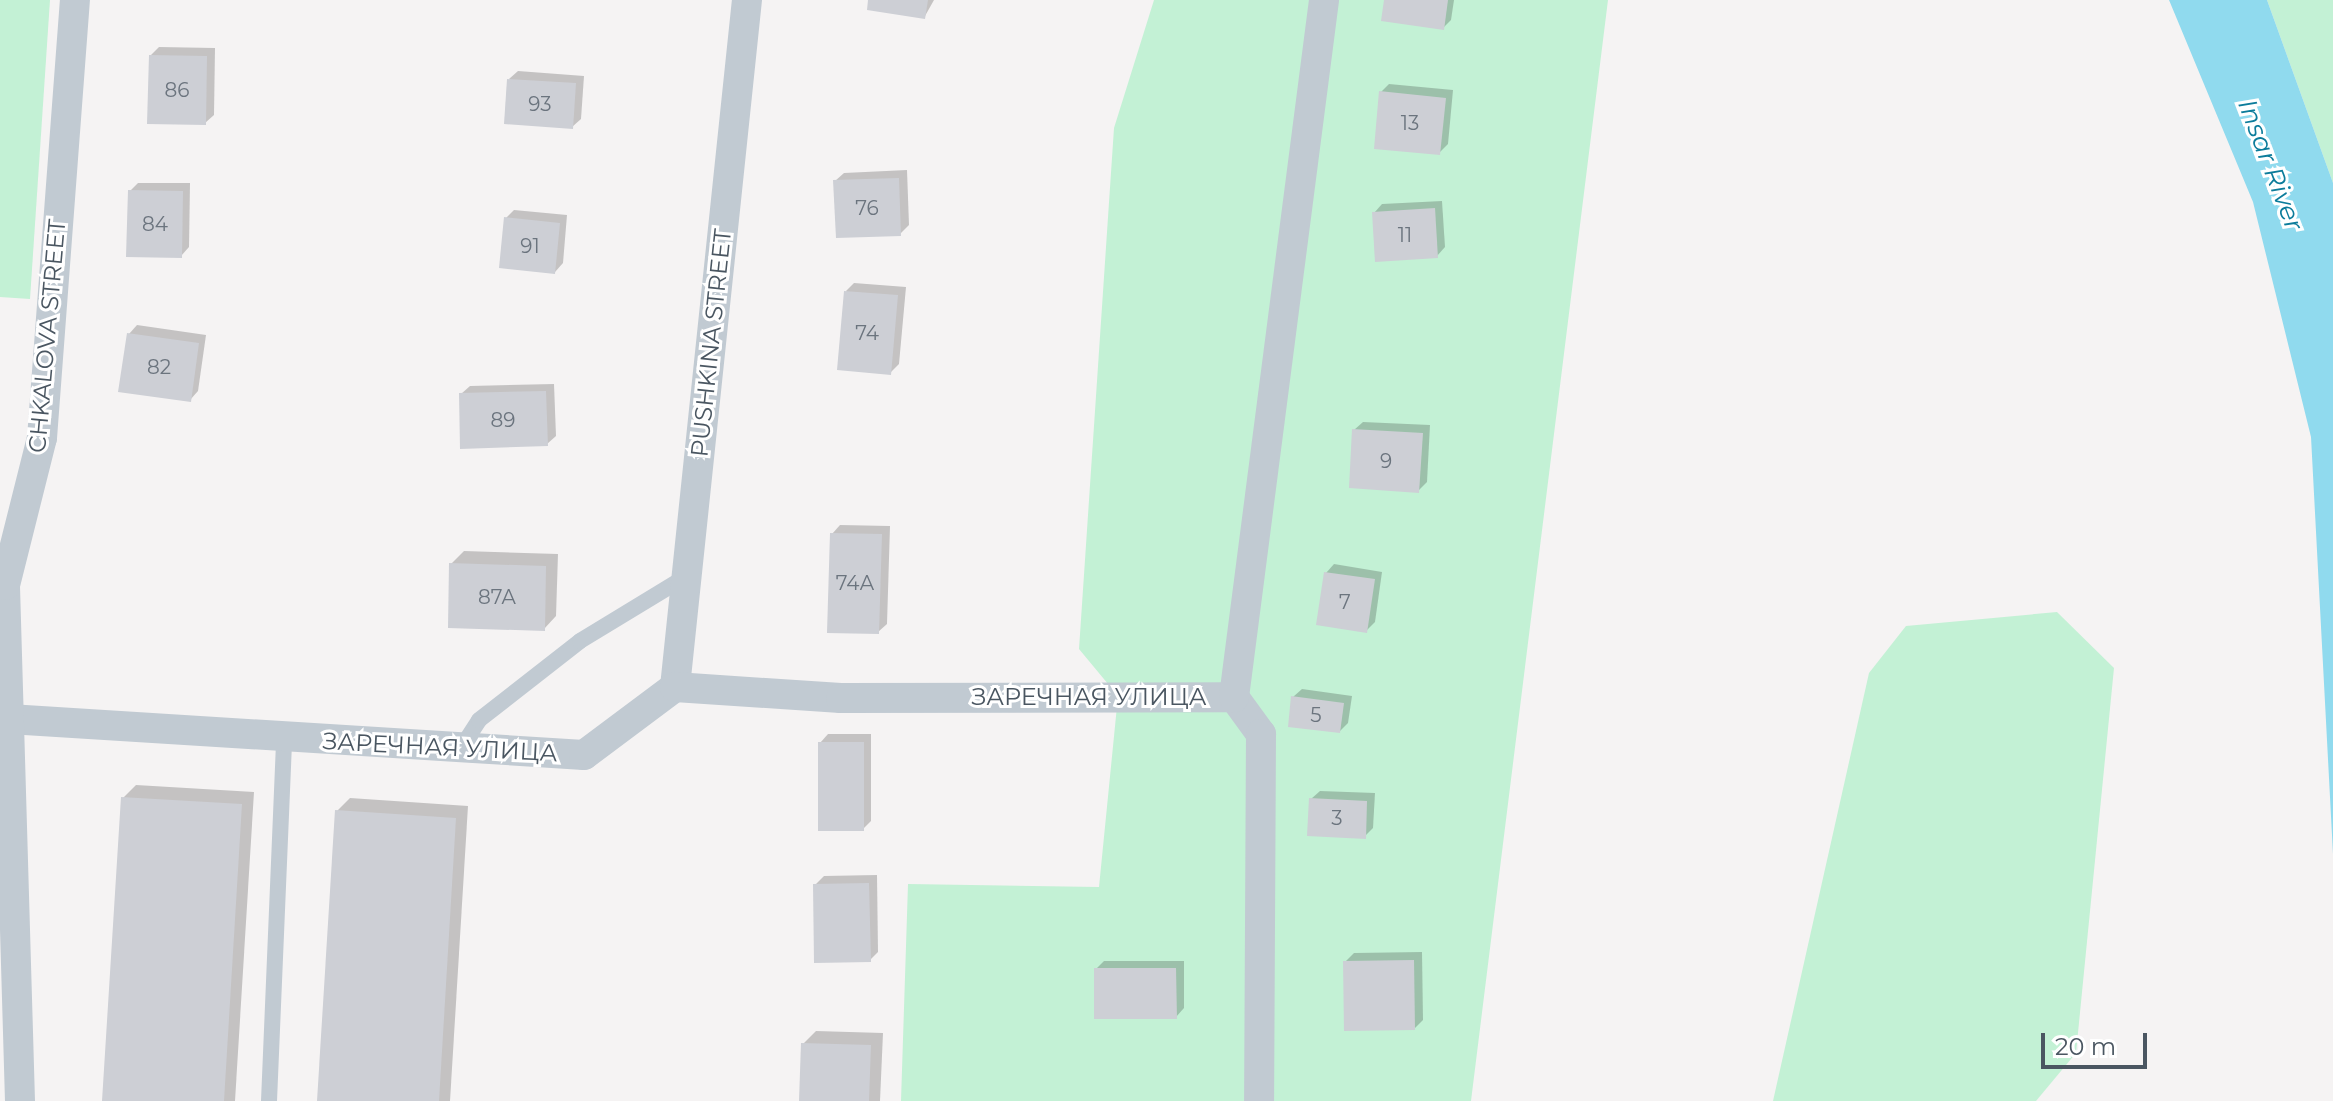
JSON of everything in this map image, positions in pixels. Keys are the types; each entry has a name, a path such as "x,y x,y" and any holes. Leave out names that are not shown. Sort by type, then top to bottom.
{"street":[{"name":"CHKALOVA STREET","path":"20,1101 2,586 42,438 75,0"},
{"name":"PUSHKINA STREET","path":"675,687 747,0"},
{"name":"ЗАРЕЧНАЯ УЛИЦА","path":"1259,1101 1261,734 1234,697 1324,0"},
{"name":"ЗАРЕЧНАЯ УЛИЦА","path":"9,719 284,739 584,755 675,687 841,698 1234,697"}],"lane":[{"path":"461,748 479,720 580,641 687,576"},
{"path":"269,1101 284,739"}],"green space":[{"path":"0,0 50,0 30,299 0,297"},
{"path":"1154,0 1608,0 1471,1101 901,1101 908,884 1099,887 1118,696 1079,649 1114,128"},
{"path":"2267,0 2333,0 2333,183"},
{"path":"2057,612 2114,668 2076,1053 2036,1101 1773,1101 1869,673 1906,626"}],"water":[{"name":"Insar River","path":"2169,0 2267,0 2333,183 2333,854 2311,437 2253,202"}],"building":[{"path":"868,0 928,0 925,19 867,10"},
{"path":"1384,0 1448,0 1444,30 1381,21"},
{"path":"149,55 207,56 206,125 147,124"},
{"path":"507,79 576,83 573,129 504,124"},
{"path":"1379,91 1446,98 1440,155 1374,149"},
{"path":"899,178 901,236 836,238 833,180"},
{"path":"128,190 183,191 182,258 126,257"},
{"path":"1435,208 1438,258 1375,262 1372,212"},
{"path":"504,217 560,223 555,274 499,268"},
{"path":"844,291 898,295 891,375 837,370"},
{"path":"127,333 199,343 191,402 118,392"},
{"path":"546,391 548,446 460,449 459,393"},
{"path":"1352,429 1423,433 1419,493 1349,488"},
{"path":"830,533 882,534 879,634 827,633"},
{"path":"449,563 546,566 545,631 448,628"},
{"path":"1324,572 1375,579 1367,633 1316,625"},
{"path":"1291,696 1344,703 1340,733 1288,727"},
{"path":"818,742 864,742 864,831 818,831"},
{"path":"121,797 242,804 224,1101 102,1101"},
{"path":"1309,798 1367,801 1366,839 1307,836"},
{"path":"335,810 456,818 439,1101 317,1101"},
{"path":"869,883 871,962 814,963 813,884"},
{"path":"1414,960 1415,1030 1344,1031 1343,961"},
{"path":"1094,968 1176,968 1177,1019 1094,1019"},
{"path":"801,1043 871,1045 869,1101 799,1101"}]}
